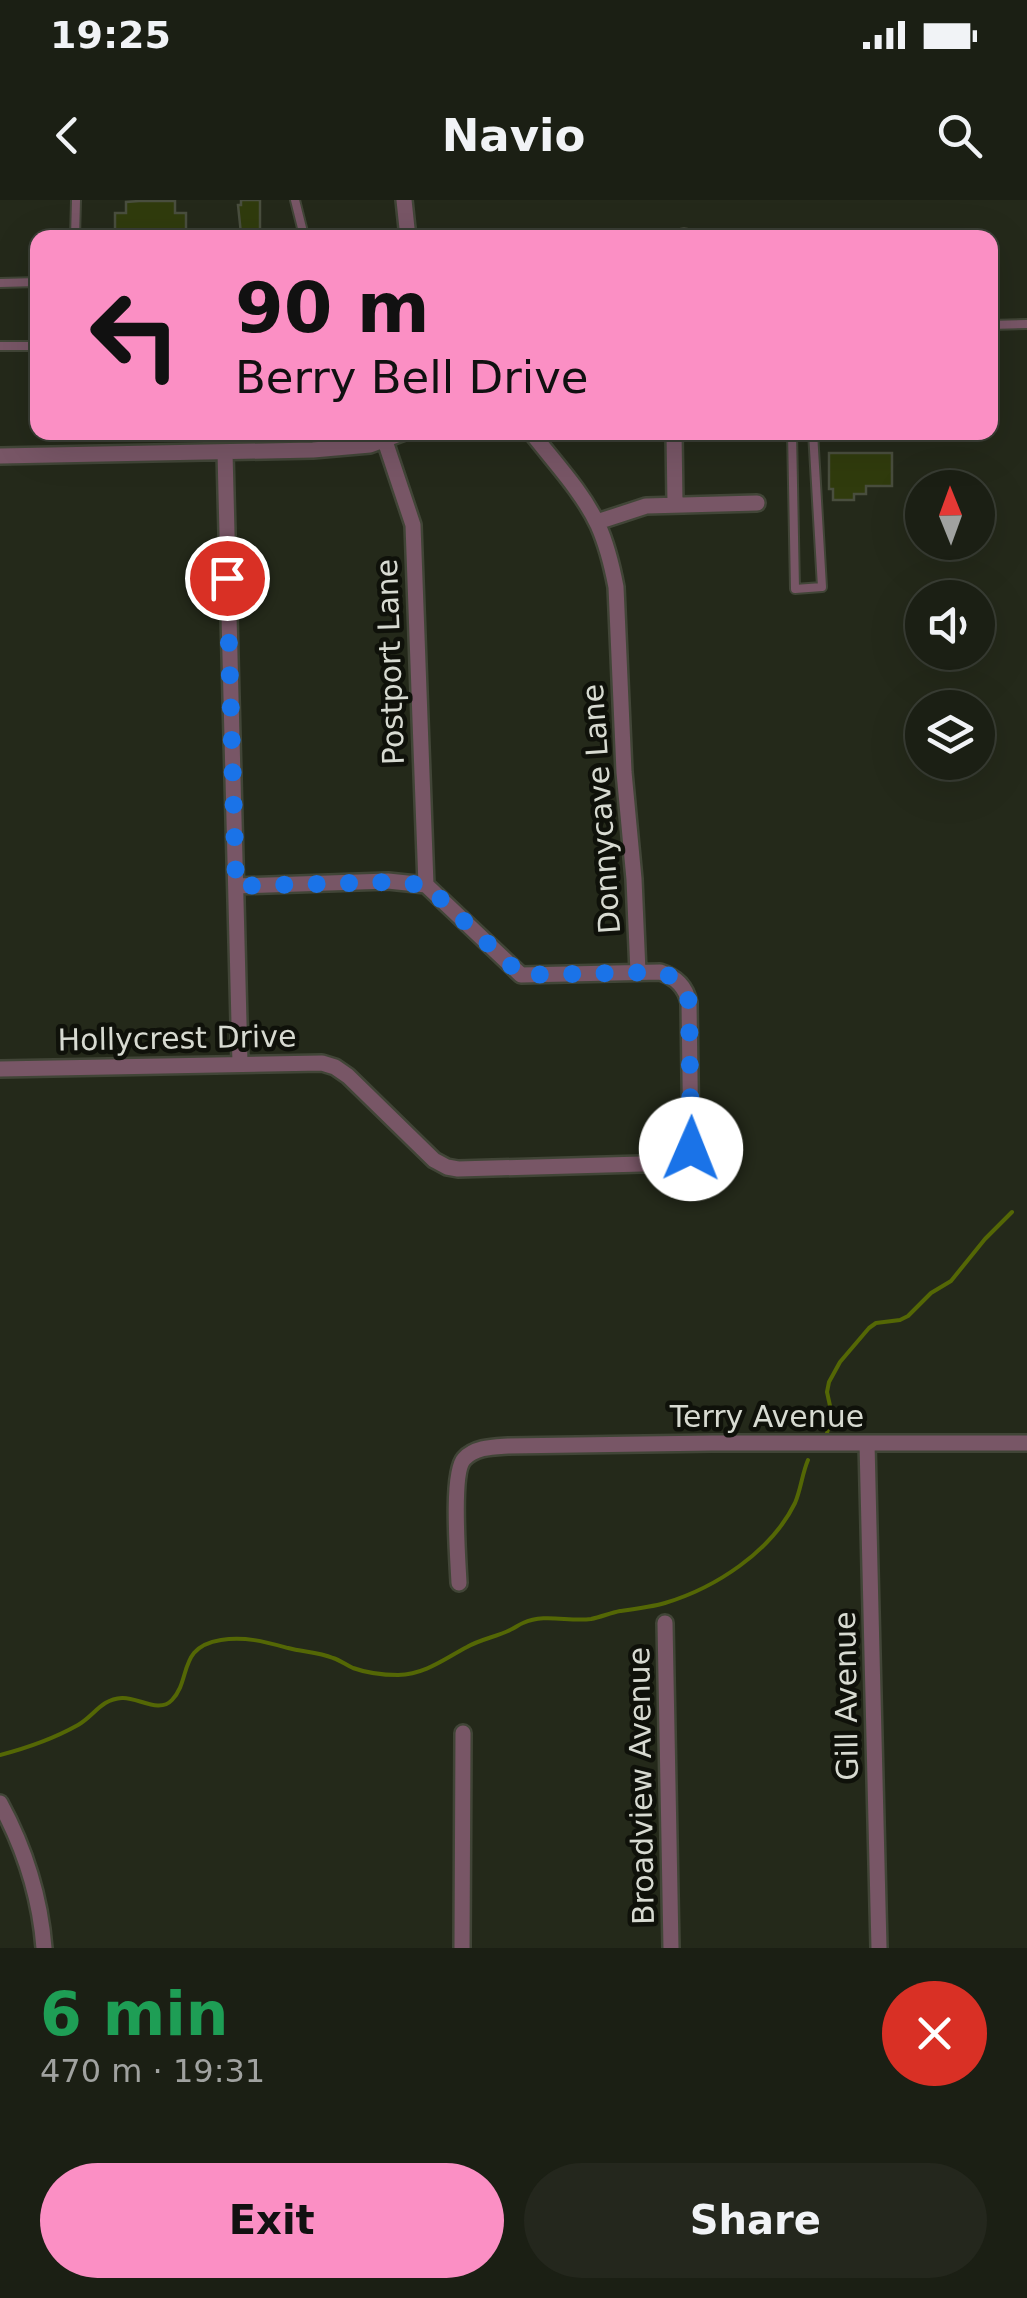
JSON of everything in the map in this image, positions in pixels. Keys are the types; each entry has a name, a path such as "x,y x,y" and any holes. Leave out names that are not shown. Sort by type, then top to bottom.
{"street":[{"path":"404,200 407,230"},
{"name":"Donnycave Lane","path":"537,440 597,522 616,587 638,972 660,972 674,978 684,988 689,1003 693,1132 691,1149 686,1158 676,1163"},
{"path":"674,440 675,504"},
{"path":"0,456 313,450 384,441"},
{"name":"Postport Lane","path":"384,441 413,524 426,885"},
{"path":"225,452 240,1064"},
{"path":"597,522 646,506 756,503"},
{"path":"236,886 388,882 426,885 521,975 638,972"},
{"name":"Hollycrest Drive","path":"0,1069 307,1062 335,1067 348,1076 434,1160 447,1167 676,1163"},
{"name":"Terry Avenue","path":"459,1583 457,1483 465,1456 475,1450 508,1446 712,1443 1027,1444"},
{"name":"Gill Avenue","path":"867,1444 880,1948"},
{"name":"Broadview Avenue","path":"665,1623 671,1948"},
{"path":"462,1948 463,1733"},
{"path":"0,1803 32,1878 44,1948"}],"lane":[{"path":"75,230 76,200"},
{"path":"295,200 302,228"},
{"path":"0,283 30,282"},
{"path":"998,324 1027,324"},
{"path":"0,346 30,346"},
{"path":"792,440 796,589 822,587 813,440"}],"building":[{"path":"241,200 260,200 260,230 241,230"},
{"path":"175,201 175,213 186,213 186,230 115,230 115,213 126,213 126,202"},
{"path":"829,453 892,453 892,486 866,486 866,494 854,494 854,500 833,500 833,489 829,489"}],"waterway":[{"path":"827,1433 832,1415 827,1392 840,1362 869,1328 908,1316 931,1293 951,1281 1012,1212"},
{"path":"0,1755 69,1730 115,1699 167,1704 178,1692 191,1657 198,1649 221,1640 263,1642 327,1656 364,1671 398,1675 426,1669 472,1644 531,1620 591,1619 684,1596 740,1566 772,1537 795,1503 808,1460"}],"route":[{"path":"227,578 236,886 388,882 426,885 521,975 668,974 688,995 691,1149"}]}
